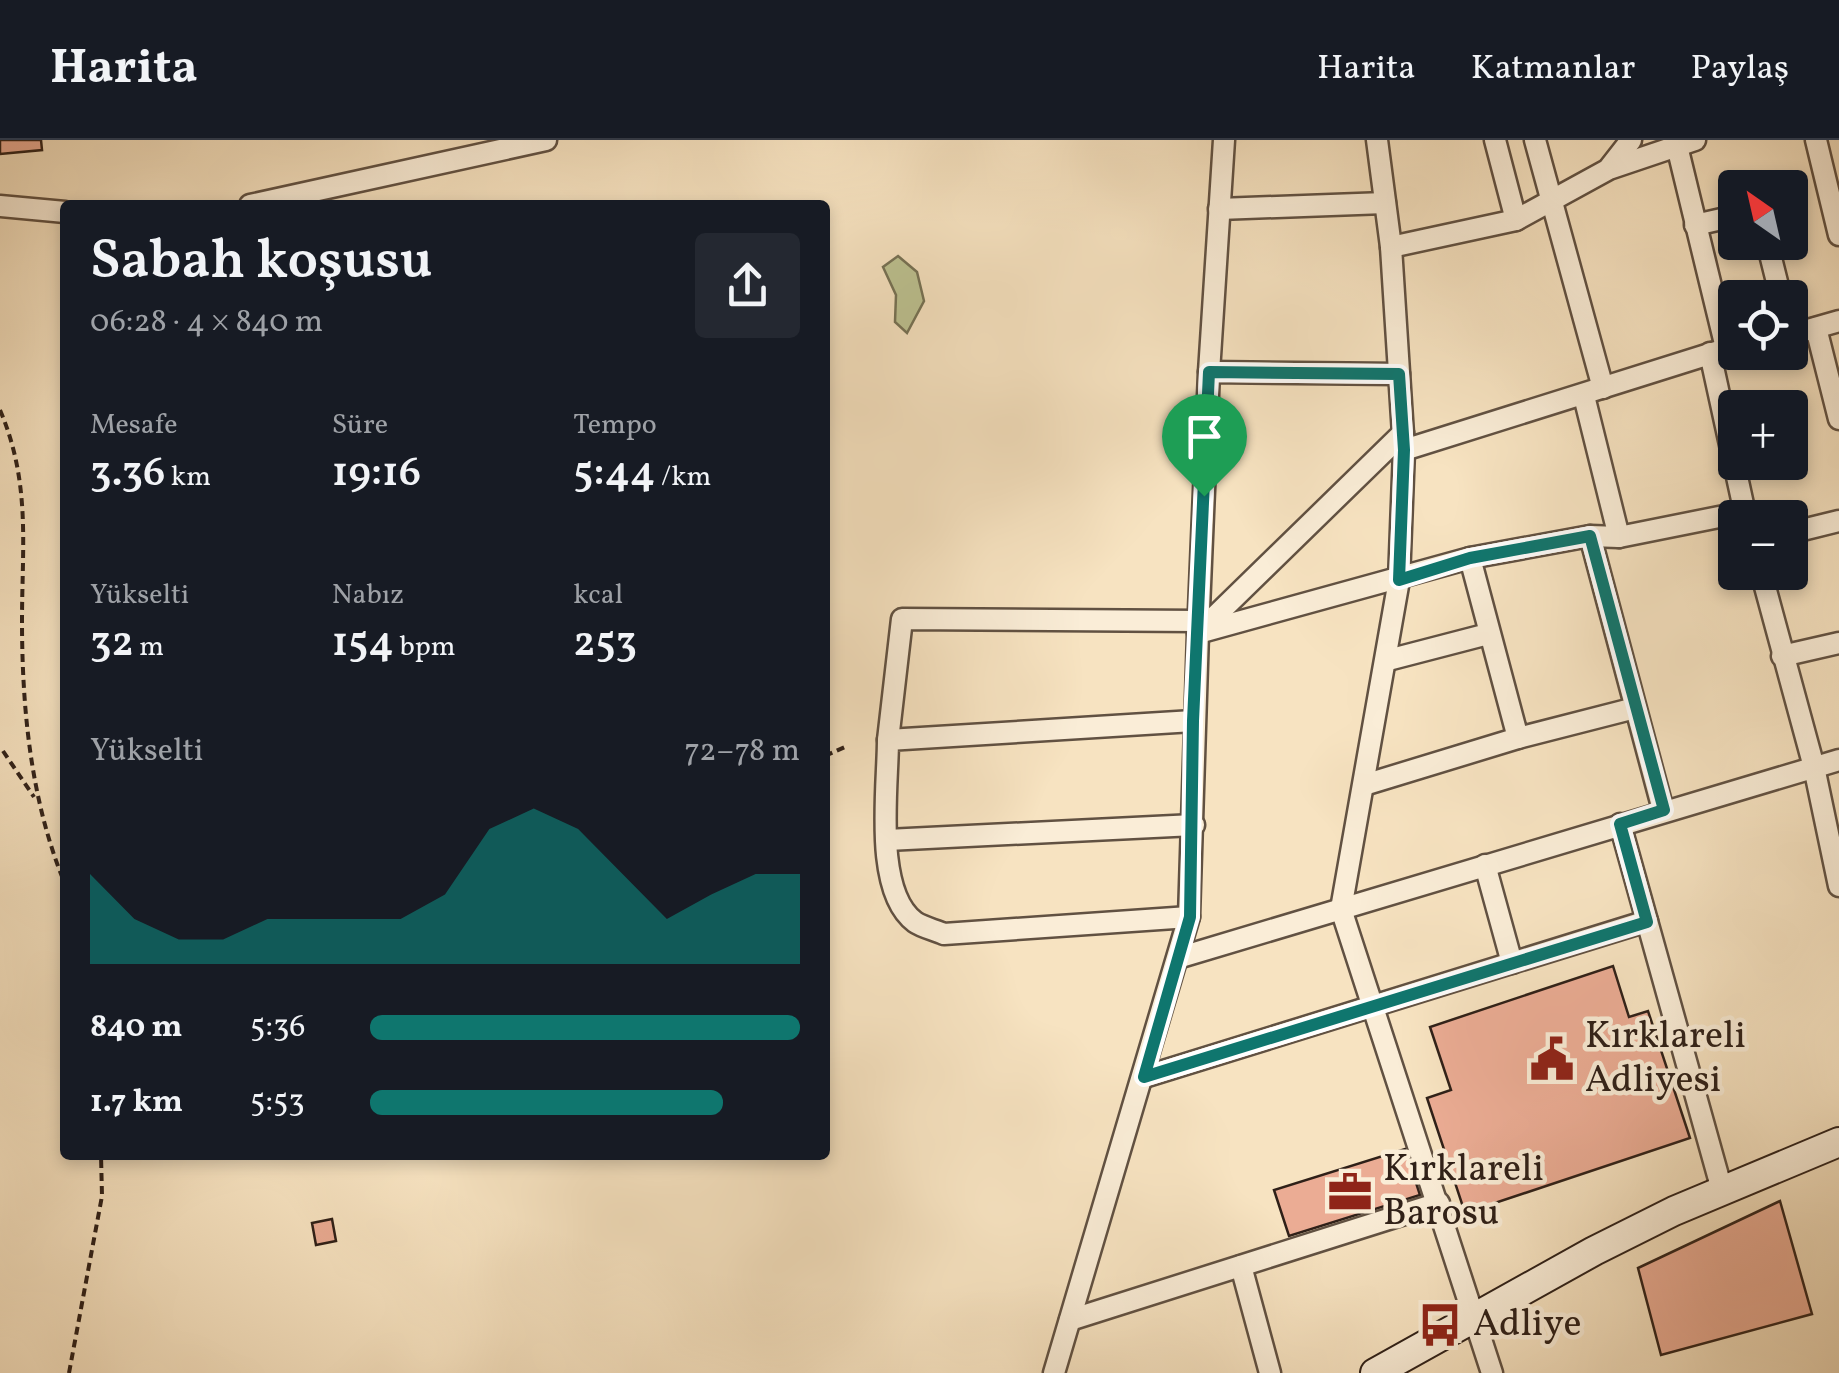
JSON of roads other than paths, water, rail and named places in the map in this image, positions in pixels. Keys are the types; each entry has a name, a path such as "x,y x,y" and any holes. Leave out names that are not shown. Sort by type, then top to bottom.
{"street":[{"path":"273,200 546,140"},
{"path":"1054,1373 1190,917 1193,721 1224,140"},
{"path":"1377,140 1392,246 1403,442 1399,580 1388,660 1341,909 1477,1316 1492,1373"},
{"path":"1496,140 1516,220"},
{"path":"1535,140 1593,392 1619,537"},
{"path":"1609,169 1631,140"},
{"path":"1816,140 1839,235"},
{"path":"1392,246 1516,220 1548,199 1609,169 1686,143 1695,225 1718,327"},
{"path":"1220,209 1385,203"},
{"path":"0,206 60,212"},
{"path":"1695,225 1718,220"},
{"path":"1808,330 1839,321"},
{"path":"1816,328 1839,418"},
{"path":"1198,627 1403,442 1593,392 1718,351"},
{"path":"1726,370 1743,500"},
{"path":"1209,372 1399,374"},
{"path":"1190,917 944,934 914,922 891,890 887,840 888,740 902,619 1198,627 1399,580 1470,558 1590,536 1619,537 1718,520"},
{"path":"1808,529 1839,521"},
{"path":"1590,536 1664,810"},
{"path":"1470,558 1518,738"},
{"path":"1765,590 1814,766 1839,886"},
{"path":"1388,660 1488,634"},
{"path":"1782,656 1839,643"},
{"path":"1364,785 1634,708"},
{"path":"888,740 1193,721"},
{"path":"1181,957 1839,760"},
{"path":"1620,824 1722,1190"},
{"path":"887,840 1194,826"},
{"path":"1484,865 1512,963"},
{"path":"1144,1077 1647,922"},
{"path":"1375,1373 1594,1251 1722,1190 1839,1142"},
{"path":"1070,1320 1439,1203"},
{"path":"1241,1266 1270,1373"}],"place":[{"name":"Kırklareli Adliyesi","path":"1552,1059"},
{"name":"Kırklareli Barosu","path":"1350,1192"},
{"name":"Adliye","path":"1440,1325"}]}
